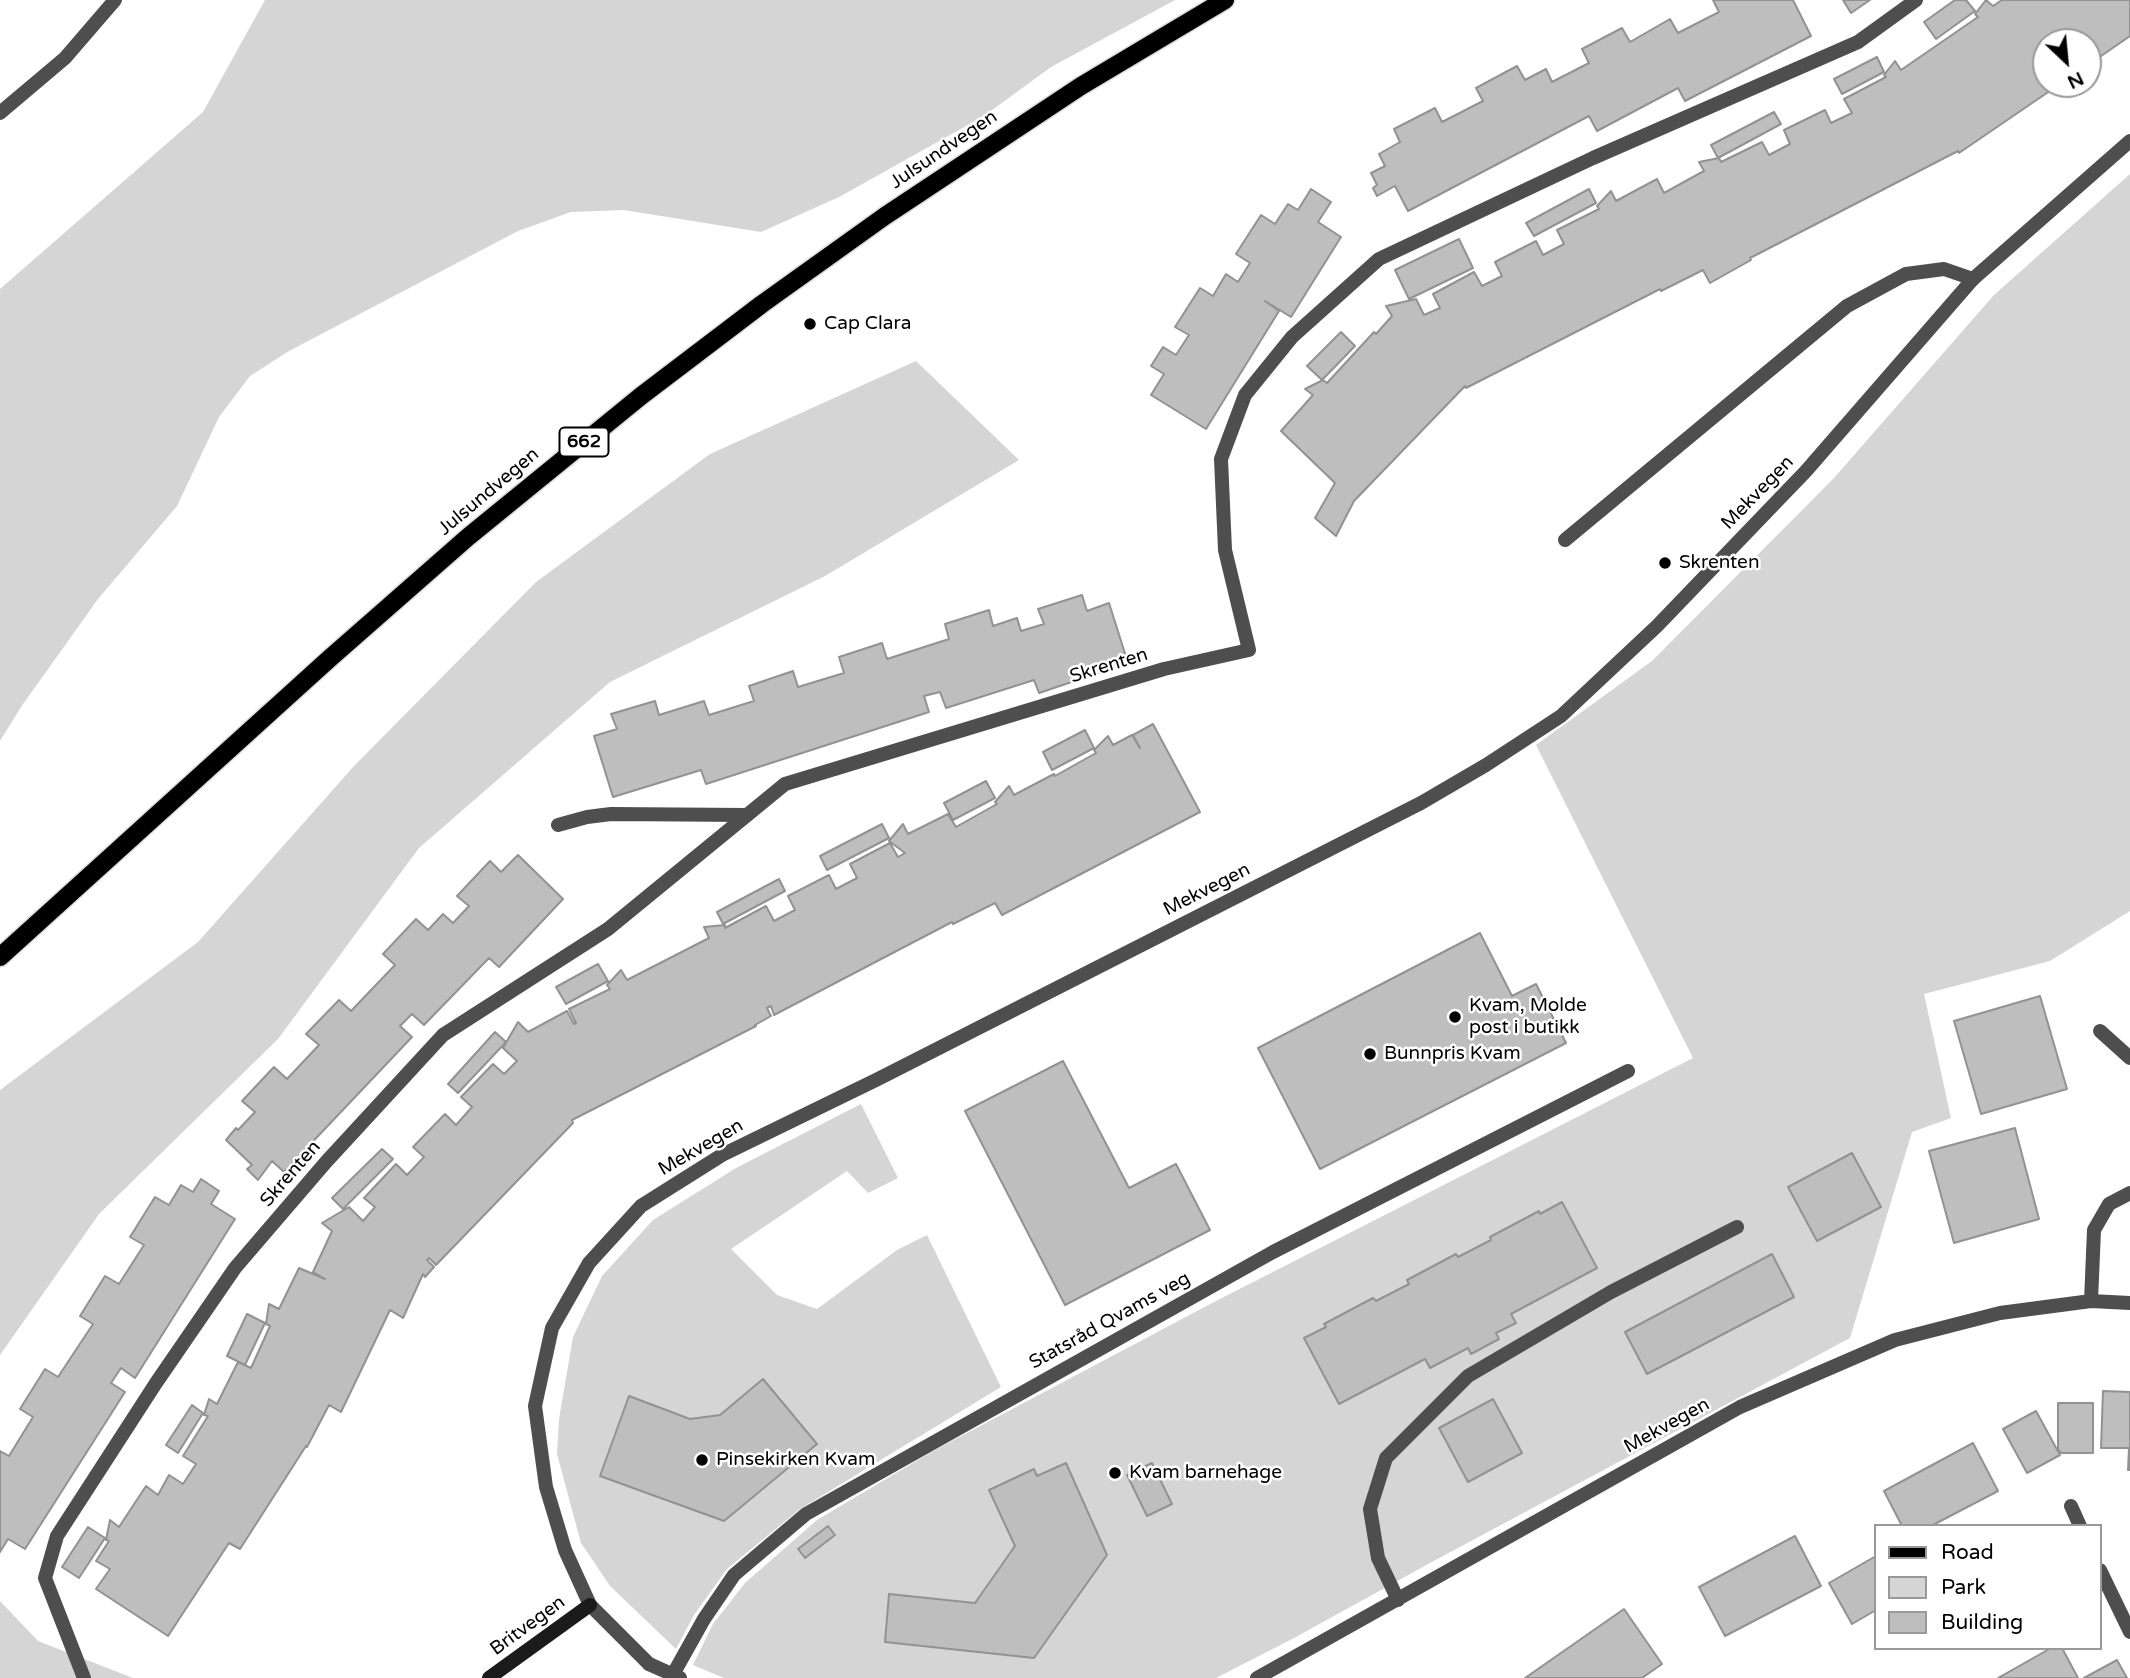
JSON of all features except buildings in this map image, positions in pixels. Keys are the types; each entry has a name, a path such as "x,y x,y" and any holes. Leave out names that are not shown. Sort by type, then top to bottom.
{"main road":[{"name":"Julsundvegen","path":"0,957 328,659 468,537 641,396 762,304 885,216 1059,100 1225,0"}],"street":[{"path":"0,113 65,58 115,0"},
{"name":"Skrenten","path":"85,1678 45,1578 57,1536 156,1383 235,1268 326,1162 443,1035 608,929 785,784 1164,669 1249,650 1225,550 1221,459 1245,395 1292,337 1378,259 1593,158 1858,42 1916,0"},
{"name":"Mekvegen","path":"680,1678 649,1664 590,1605 565,1550 546,1487 535,1406 552,1328 589,1263 641,1206 722,1155 878,1079 1421,803 1561,716 1657,626 1806,471 1973,279 2130,141"},
{"path":"1565,540 1847,306 1906,274 1944,269 1973,279"},
{"path":"558,825 611,814 747,815"},
{"path":"2100,1031 2130,1058"},
{"name":"Statsråd Qvams veg","path":"671,1678 704,1619 734,1575 806,1514 1273,1252 1628,1071"},
{"path":"2091,1301 2094,1230 2109,1204 2130,1194"},
{"path":"1398,1600 1378,1558 1370,1509 1386,1458 1468,1376 1611,1292 1737,1227"},
{"name":"Mekvegen","path":"1257,1678 1752,1402 1895,1340 2000,1313 2091,1301 2130,1303"},
{"path":"2071,1506 2079,1524"},
{"path":"2102,1574 2130,1632"},
{"name":"Britvegen","path":"489,1678 590,1605"}],"green space":[{"path":"265,0 1175,0 1051,67 984,116 839,197 761,232 624,210 571,212 518,231 289,351 250,376 219,417 177,506 98,599 0,741 0,289 203,112"},
{"path":"2130,174 2130,911 2050,961 1924,994 1951,1118 1912,1132 1850,1338 1216,1678 724,1678 693,1665 713,1624 745,1583 817,1520 935,1450 1214,1302 1693,1058 1536,745 1652,661 1834,478 1994,295"},
{"path":"916,361 1019,460 825,576 610,682 419,848 278,1039 99,1214 0,1355 0,1090 198,942 354,766 536,582 710,454"},
{"path":"861,1104 898,1178 868,1193 847,1171 731,1249 777,1295 817,1309 897,1250 927,1235 1001,1387 800,1509 727,1569 694,1615 676,1649 610,1586 581,1543 557,1454 559,1419 573,1337 602,1276 653,1220 736,1168"},
{"path":"0,1601 38,1641 133,1678 0,1678"}],"place":[{"name":"Cap Clara","path":"810,324"},
{"name":"Skrenten","path":"1665,563"},
{"name":"Kvam, Molde post i butikk","path":"1455,1017"},
{"name":"Bunnpris Kvam","path":"1370,1054"},
{"name":"Pinsekirken Kvam","path":"702,1460"},
{"name":"Kvam barnehage","path":"1115,1473"}]}
